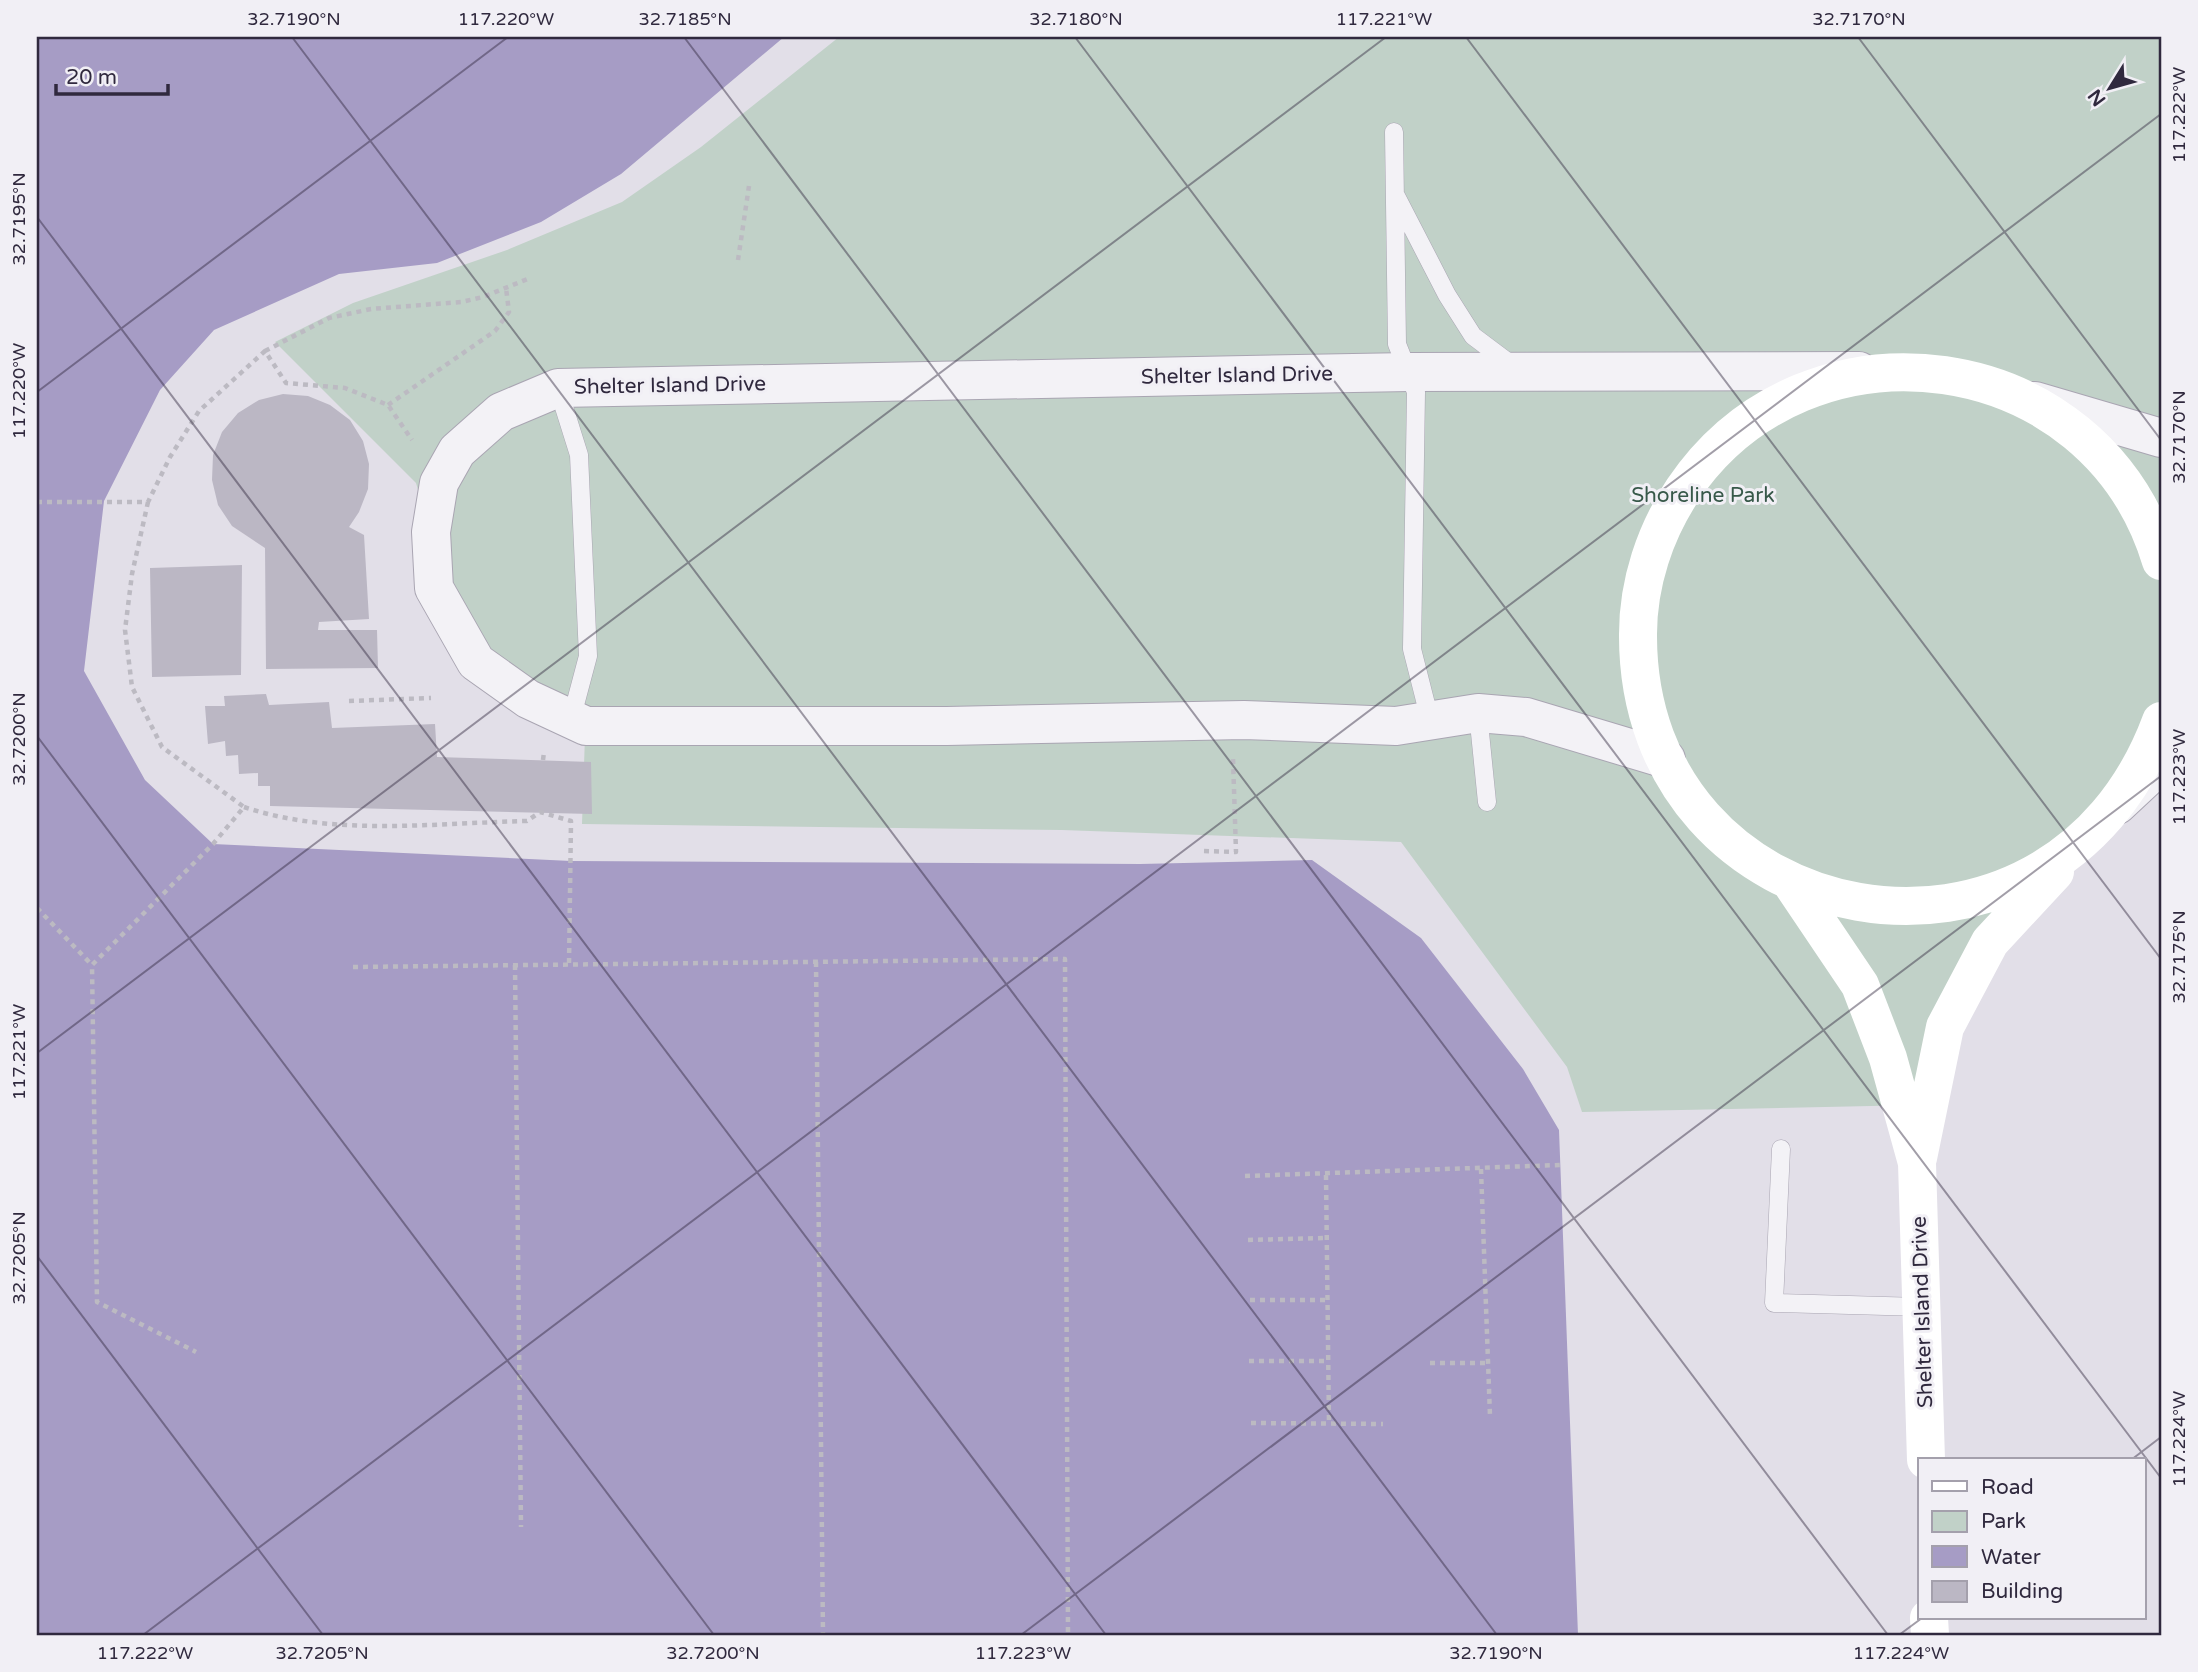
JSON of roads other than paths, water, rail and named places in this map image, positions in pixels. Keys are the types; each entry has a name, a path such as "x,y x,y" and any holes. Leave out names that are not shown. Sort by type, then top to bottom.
{"main road":[{"name":"Shelter Island Drive","path":"2161,561 2143,515 2125,485 2103,458 2050,413 2020,397 1954,375 1883,371 1830,382 1799,392 1760,412 1726,439 1696,471 1672,507 1654,546 1645,578 1638,632 1640,676 1649,718 1666,759 1689,797 1718,830 1752,859 1790,881 1826,895 1864,904 1902,908 1941,905 1978,898 2015,885 2049,867 2079,844 2116,807 2136,779 2161,720"},
{"path":"1917,1163 1945,1027 1990,942 2079,844"},
{"path":"1790,881 1860,985 1888,1058 1917,1163"},
{"name":"Shelter Island Drive","path":"1917,1163 1926,1458"}],"street":[{"name":"Shelter Island Drive","path":"1666,759 1526,717 1478,713 1396,726 1244,720 947,726 586,726 528,699 476,662 434,588 431,532 439,483 457,451 501,412 558,388 1409,372 1883,371"},
{"name":"Shelter Island Drive","path":"2020,397 2161,438"},
{"name":"Shelter Island Drive","path":"2116,807 2161,764"}],"lane":[{"path":"1394,132 1398,344 1416,392 1412,649 1430,720"},
{"path":"1395,194 1447,295 1473,336 1521,372"},
{"path":"558,388 579,455 588,656 571,720"},
{"path":"1478,713 1487,802"},
{"path":"1780,1149 1774,1303 1921,1307"}],"water":[{"path":"37,37 784,37 621,174 541,222 437,263 339,274 214,330 160,390 104,501 84,671 145,780 213,844 571,861 1140,864 1312,860 1421,938 1523,1069 1559,1130 1578,1635 37,1635"}],"park label":[{"name":"Shoreline Park","path":"1703,495"}]}
